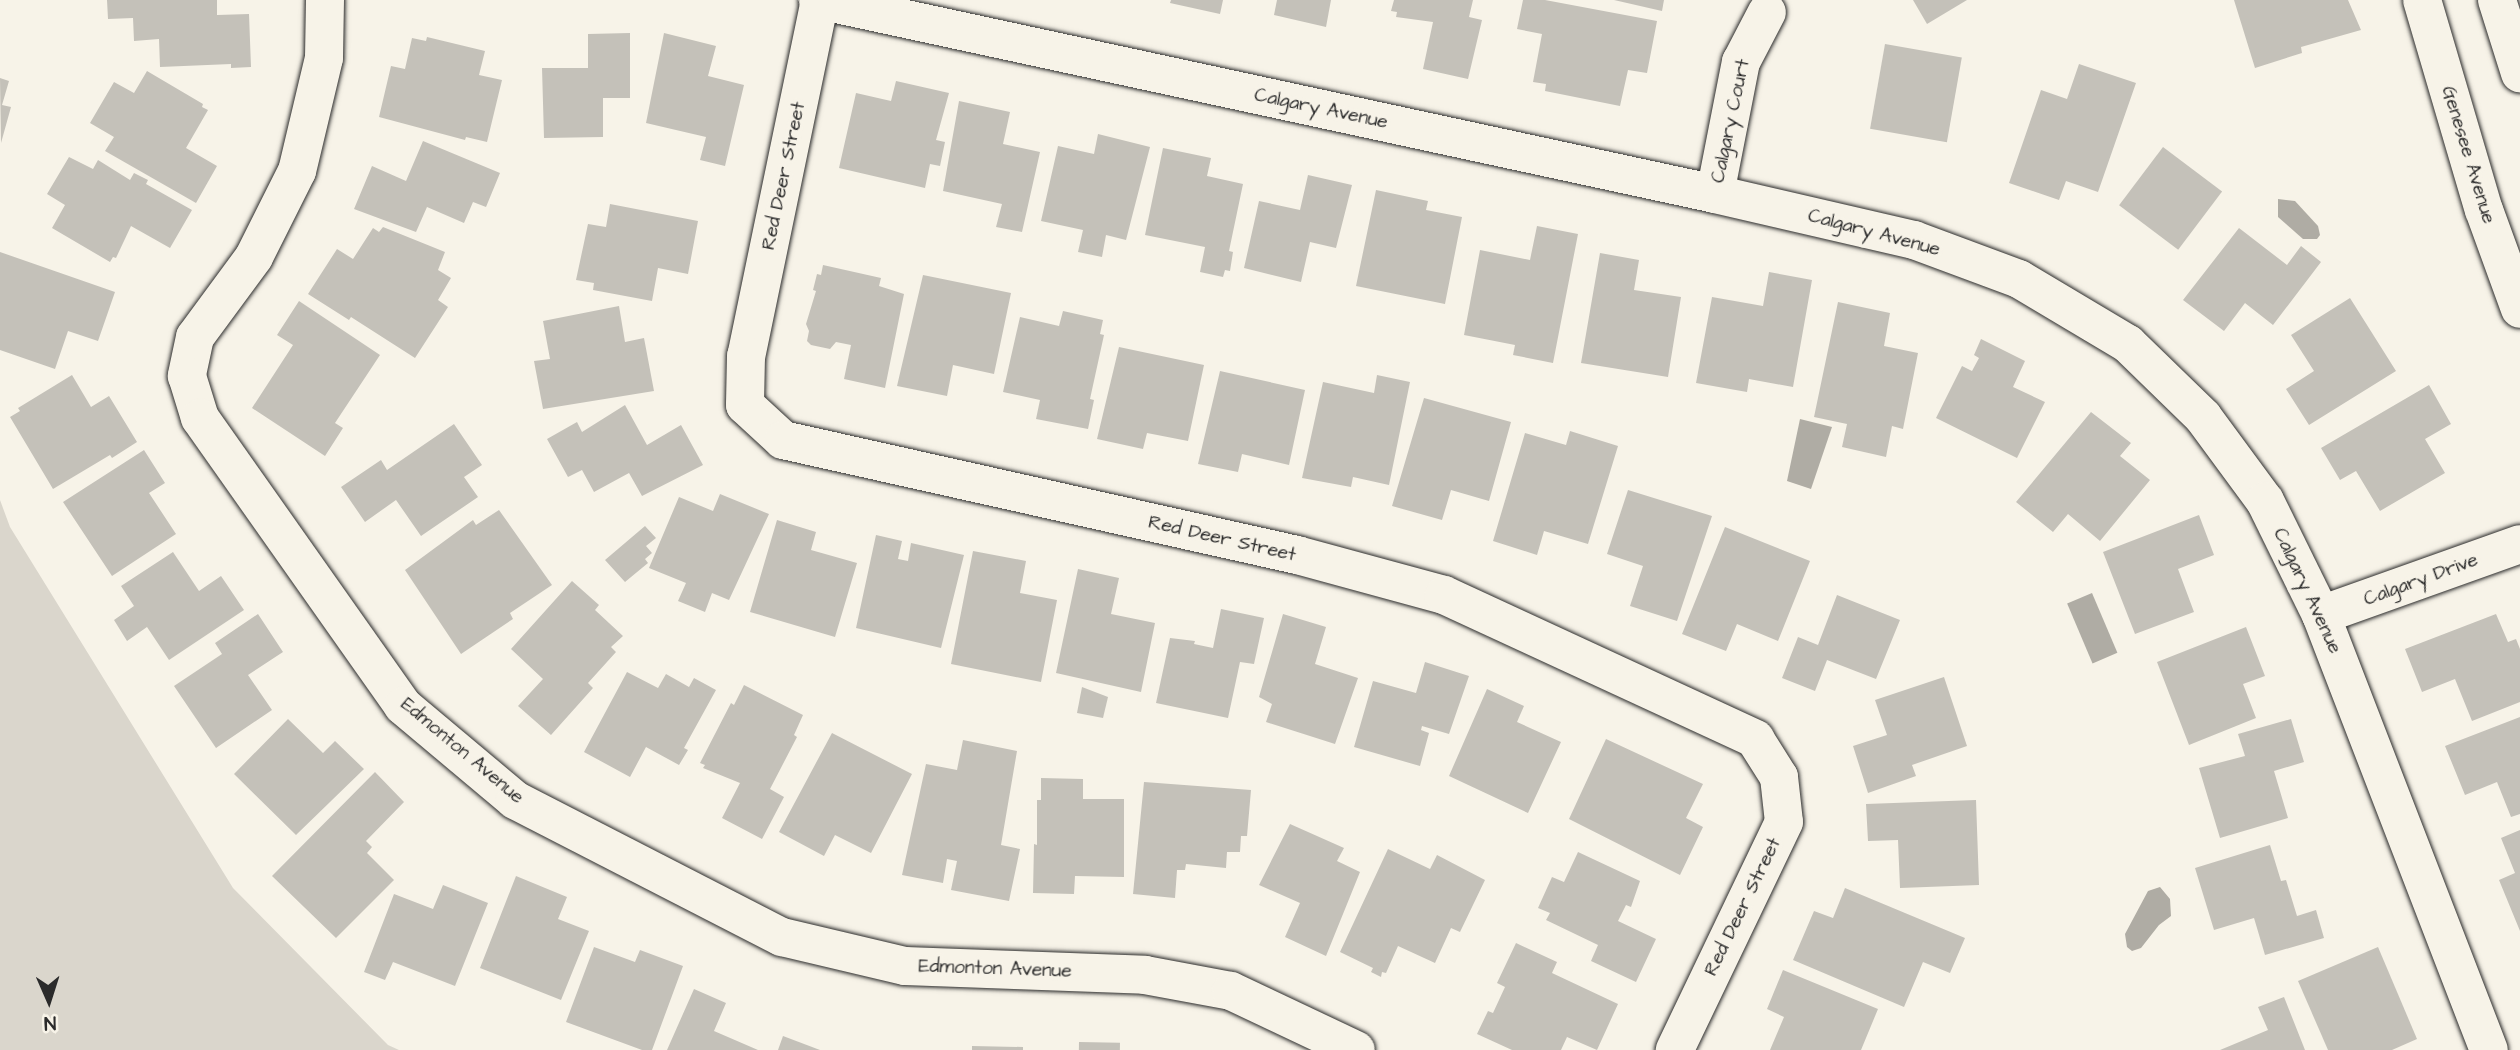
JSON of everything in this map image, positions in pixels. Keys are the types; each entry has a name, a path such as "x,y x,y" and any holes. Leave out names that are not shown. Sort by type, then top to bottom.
{"street":[{"name":"Edmonton Avenue","path":"325,0 324,58 297,172 254,257 195,337 187,376 200,418 403,706 515,800 782,937 905,965 1146,975 1231,991 1356,1050"},
{"name":"Calgary Avenue","path":"819,0 1715,194 1914,240 2019,279 2128,344 2203,417 2265,501 2322,615 2489,1050"},
{"name":"Red Deer Street","path":"819,0 746,356 745,405 783,440 1297,555 1444,595 1755,739 1779,777 1784,822 1675,1050"},
{"name":"Genesee Avenue","path":"2422,0 2484,210 2520,309"},
{"path":"2497,0 2520,73"},
{"name":"Calgary Court","path":"1715,194 1741,62 1767,12"},
{"name":"Calgary Drive","path":"2322,615 2520,544"}],"shaded area":[{"path":"2278,199 2295,201 2318,226 2320,235 2317,239 2303,239 2278,217"},
{"path":"1800,419 1832,427 1811,489 1787,481"},
{"path":"0,500 10,527 233,888 388,1045 399,1050 0,1050"},
{"path":"2092,593 2117,653 2093,663 2067,604"},
{"path":"2160,887 2170,899 2171,916 2159,925 2141,948 2132,951 2127,947 2125,934 2148,891"}],"building":[{"path":"107,0 217,0 217,15 249,14 251,67 231,68 231,64 160,67 159,39 134,41 133,18 108,19"},
{"path":"1171,0 1223,0 1220,14 1170,3"},
{"path":"1277,0 1331,0 1326,27 1274,15"},
{"path":"1394,0 1473,0 1469,17 1482,20 1468,79 1423,69 1433,22 1396,17 1397,12 1391,11"},
{"path":"1523,0 1545,0 1657,21 1647,73 1628,70 1620,106 1545,91 1546,84 1533,82 1542,34 1517,29"},
{"path":"1614,0 1664,0 1662,11"},
{"path":"1913,0 1967,0 1927,24"},
{"path":"2234,0 2348,0 2361,30 2301,47 2302,53 2255,68"},
{"path":"630,33 630,98 603,98 603,137 544,138 542,68 588,68 588,34"},
{"path":"664,33 716,46 708,76 744,85 725,166 700,160 706,137 646,123"},
{"path":"427,37 485,51 479,75 502,80 487,142 466,137 465,140 379,117 391,66 405,69 412,38 426,41"},
{"path":"1885,44 1962,58 1947,142 1870,129"},
{"path":"2079,64 2136,83 2098,192 2066,181 2059,200 2009,183 2041,90 2067,99"},
{"path":"147,71 203,104 202,107 208,110 186,148 217,166 196,203 105,151 114,137 90,123 114,82 134,93"},
{"path":"0,78 9,81 2,105 11,107 1,143"},
{"path":"896,81 949,93 936,140 945,142 940,166 930,164 925,188 839,168 856,93 891,101"},
{"path":"959,101 1010,112 1003,144 1040,152 1022,232 996,227 1002,204 943,191"},
{"path":"1098,134 1150,147 1126,240 1106,235 1102,257 1078,252 1083,230 1041,221 1058,146 1094,154"},
{"path":"423,141 500,173 486,207 473,202 464,223 427,207 416,232 354,209 372,166 406,181"},
{"path":"2163,147 2222,192 2178,250 2119,205"},
{"path":"1163,148 1211,158 1207,176 1243,184 1229,251 1233,252 1230,271 1225,270 1223,277 1200,272 1205,247 1145,235"},
{"path":"69,157 93,169 98,160 130,180 134,173 148,180 146,184 192,210 170,248 131,226 116,258 113,257 110,262 52,228 65,205 47,194"},
{"path":"1308,175 1352,185 1336,248 1310,242 1301,282 1244,268 1259,201 1300,210"},
{"path":"1376,190 1428,201 1426,210 1462,217 1445,304 1356,286"},
{"path":"610,204 698,221 688,274 658,268 652,301 593,290 594,283 576,280 588,224 606,227"},
{"path":"1537,226 1578,234 1553,363 1513,355 1515,345 1464,335 1480,250 1530,260"},
{"path":"383,227 445,252 438,270 451,278 438,300 448,307 415,358 351,317 349,320 308,294 337,249 353,259 373,228 379,232"},
{"path":"2239,228 2287,265 2301,246 2321,262 2273,325 2245,303 2224,331 2183,300"},
{"path":"0,252 115,292 98,341 68,331 55,369 0,350"},
{"path":"1600,253 1639,260 1634,290 1681,297 1668,377 1581,363"},
{"path":"823,265 881,278 879,286 904,294 885,388 844,379 851,345 836,342 830,349 811,345 807,341 809,331 806,324 816,291 813,290 817,274 821,275"},
{"path":"1769,272 1812,280 1793,387 1749,379 1747,392 1696,383 1712,297 1763,306"},
{"path":"923,275 1011,293 994,374 953,365 947,396 897,386"},
{"path":"2350,298 2396,371 2309,425 2286,389 2314,371 2291,335"},
{"path":"299,301 380,355 335,423 343,428 325,456 252,408 293,345 277,335"},
{"path":"1838,302 1890,313 1884,346 1918,353 1903,429 1892,426 1886,457 1842,447 1847,424 1814,417"},
{"path":"619,306 625,342 644,338 654,391 543,409 534,361 550,359 543,321"},
{"path":"1063,311 1103,320 1100,334 1104,335 1090,399 1094,400 1088,429 1036,419 1040,400 1003,392 1020,317 1059,326"},
{"path":"1981,339 2025,361 2013,387 2045,402 2017,458 1936,418 1962,366 1972,371 1979,358 1974,355"},
{"path":"1119,347 1204,365 1188,441 1147,433 1143,449 1097,439"},
{"path":"1220,371 1305,390 1289,465 1242,454 1238,472 1198,464"},
{"path":"72,375 91,407 109,396 137,442 53,489 10,417 20,411 18,408"},
{"path":"1377,375 1410,382 1389,485 1353,477 1351,487 1302,478 1323,382 1374,393"},
{"path":"2429,385 2451,424 2425,439 2445,473 2380,511 2356,471 2340,480 2321,448"},
{"path":"1424,398 1511,422 1489,501 1451,490 1442,520 1392,506"},
{"path":"625,405 647,445 681,425 703,465 642,496 629,473 594,492 582,470 568,477 547,439 577,422 582,432"},
{"path":"2091,412 2131,443 2120,456 2150,480 2100,541 2068,514 2053,532 2016,502"},
{"path":"454,424 482,465 464,477 478,497 421,536 396,500 365,522 341,487 381,460 387,470"},
{"path":"1570,431 1618,446 1588,544 1544,531 1537,555 1493,541 1525,433 1566,445"},
{"path":"144,450 165,483 149,493 176,534 112,576 63,502"},
{"path":"1628,490 1712,516 1677,621 1630,606 1643,566 1607,554"},
{"path":"720,494 769,514 729,600 712,593 705,612 678,601 686,583 649,568 679,497 713,511"},
{"path":"499,510 552,585 510,613 513,619 461,654 405,570 473,520 476,525"},
{"path":"2199,515 2214,555 2178,569 2194,612 2135,634 2103,552"},
{"path":"777,520 816,532 811,550 857,563 835,637 750,612"},
{"path":"645,526 656,538 646,546 652,553 645,559 648,563 625,582 605,560"},
{"path":"1725,527 1810,561 1778,641 1737,624 1726,651 1682,634"},
{"path":"876,535 902,541 898,559 908,561 911,543 964,555 941,648 856,628"},
{"path":"973,551 1026,561 1020,593 1057,600 1041,682 951,664"},
{"path":"173,552 199,591 221,576 244,610 169,660 147,627 127,641 114,620 134,606 121,586"},
{"path":"1078,569 1119,578 1111,614 1155,623 1141,692 1056,673"},
{"path":"572,581 599,605 595,610 623,636 611,647 616,652 588,683 593,688 551,735 518,706 543,679 511,649"},
{"path":"1837,595 1900,620 1876,679 1827,660 1815,691 1782,678 1798,637 1818,645"},
{"path":"1221,609 1264,618 1254,664 1240,662 1228,718 1156,703 1170,638 1195,641 1194,644 1213,648"},
{"path":"258,614 283,652 248,675 272,710 216,748 174,686 222,654 215,643"},
{"path":"1283,614 1326,627 1315,664 1358,678 1335,744 1266,722 1272,704 1259,697"},
{"path":"2496,614 2508,642 2516,639 2520,649 2520,702 2472,721 2455,679 2422,692 2405,649"},
{"path":"2246,627 2265,676 2243,684 2256,718 2189,745 2157,662"},
{"path":"1425,662 1469,676 1449,734 1422,726 1421,730 1429,733 1420,766 1354,747 1373,681 1416,693"},
{"path":"627,672 658,688 666,674 689,687 694,678 716,690 684,748 688,750 679,765 646,747 630,777 584,752"},
{"path":"1944,677 1967,746 1912,765 1916,776 1868,793 1853,746 1887,735 1875,700"},
{"path":"744,685 803,715 794,735 797,737 770,789 784,797 762,839 722,818 740,783 703,768 705,765 700,763 731,703 734,705"},
{"path":"1082,687 1108,697 1103,718 1077,713"},
{"path":"1487,689 1524,706 1517,722 1561,742 1528,813 1449,776"},
{"path":"2520,717 2520,814 2511,817 2497,782 2465,795 2445,746"},
{"path":"288,719 323,753 335,741 364,769 296,835 234,774"},
{"path":"2291,719 2304,762 2274,771 2288,818 2220,838 2199,768 2245,756 2238,734"},
{"path":"832,733 912,774 871,853 835,835 824,856 779,832"},
{"path":"1606,739 1703,784 1686,818 1703,827 1680,875 1569,819"},
{"path":"963,740 1017,751 1001,845 1020,849 1009,901 951,890 957,861 947,859 943,883 902,875 926,764 957,770"},
{"path":"375,772 404,802 366,841 372,847 367,853 394,880 336,938 272,876"},
{"path":"1041,778 1083,779 1083,799 1124,799 1124,877 1075,876 1074,894 1033,893 1037,800 1041,800"},
{"path":"1144,782 1251,790 1247,836 1241,836 1240,852 1227,852 1226,868 1186,864 1185,870 1177,870 1175,898 1133,894"},
{"path":"1976,800 1979,885 1900,888 1898,840 1868,841 1866,804"},
{"path":"1290,824 1344,848 1337,861 1360,872 1326,956 1285,937 1300,903 1259,885"},
{"path":"2520,830 2520,931 2499,880 2515,873 2501,838"},
{"path":"2270,845 2281,881 2286,880 2297,916 2316,910 2324,938 2265,955 2254,918 2214,930 2195,868"},
{"path":"1388,849 1430,869 1437,855 1485,880 1460,932 1451,928 1435,963 1398,946 1386,973 1382,972 1381,977 1371,972 1373,968 1340,952"},
{"path":"1578,852 1640,881 1631,907 1626,905 1618,921 1656,939 1636,982 1591,961 1598,945 1546,920 1550,913 1538,908 1552,877 1564,882"},
{"path":"516,876 567,897 558,919 589,931 561,1000 480,968"},
{"path":"443,885 488,903 455,986 393,962 385,980 364,972 394,894 433,909"},
{"path":"1845,888 1965,938 1950,973 1923,962 1904,1007 1793,960 1814,911 1833,918"},
{"path":"1516,943 1557,962 1552,973 1618,1004 1597,1050 1567,1037 1561,1050 1512,1050 1477,1034 1488,1011 1493,1013 1505,987 1497,983"},
{"path":"594,947 635,962 640,950 683,966 652,1050 642,1050 566,1022"},
{"path":"2378,947 2417,1039 2392,1050 2328,1050 2298,981"},
{"path":"1783,970 1878,1009 1861,1050 1770,1050 1784,1017 1767,1009"},
{"path":"694,989 726,1003 714,1031 758,1050 667,1050"},
{"path":"2284,997 2305,1050 2220,1050 2268,1030 2258,1007"},
{"path":"783,1036 820,1050 778,1050"},
{"path":"1079,1042 1120,1043 1120,1050 1079,1050"},
{"path":"972,1046 1023,1047 1023,1050 972,1050"}]}
